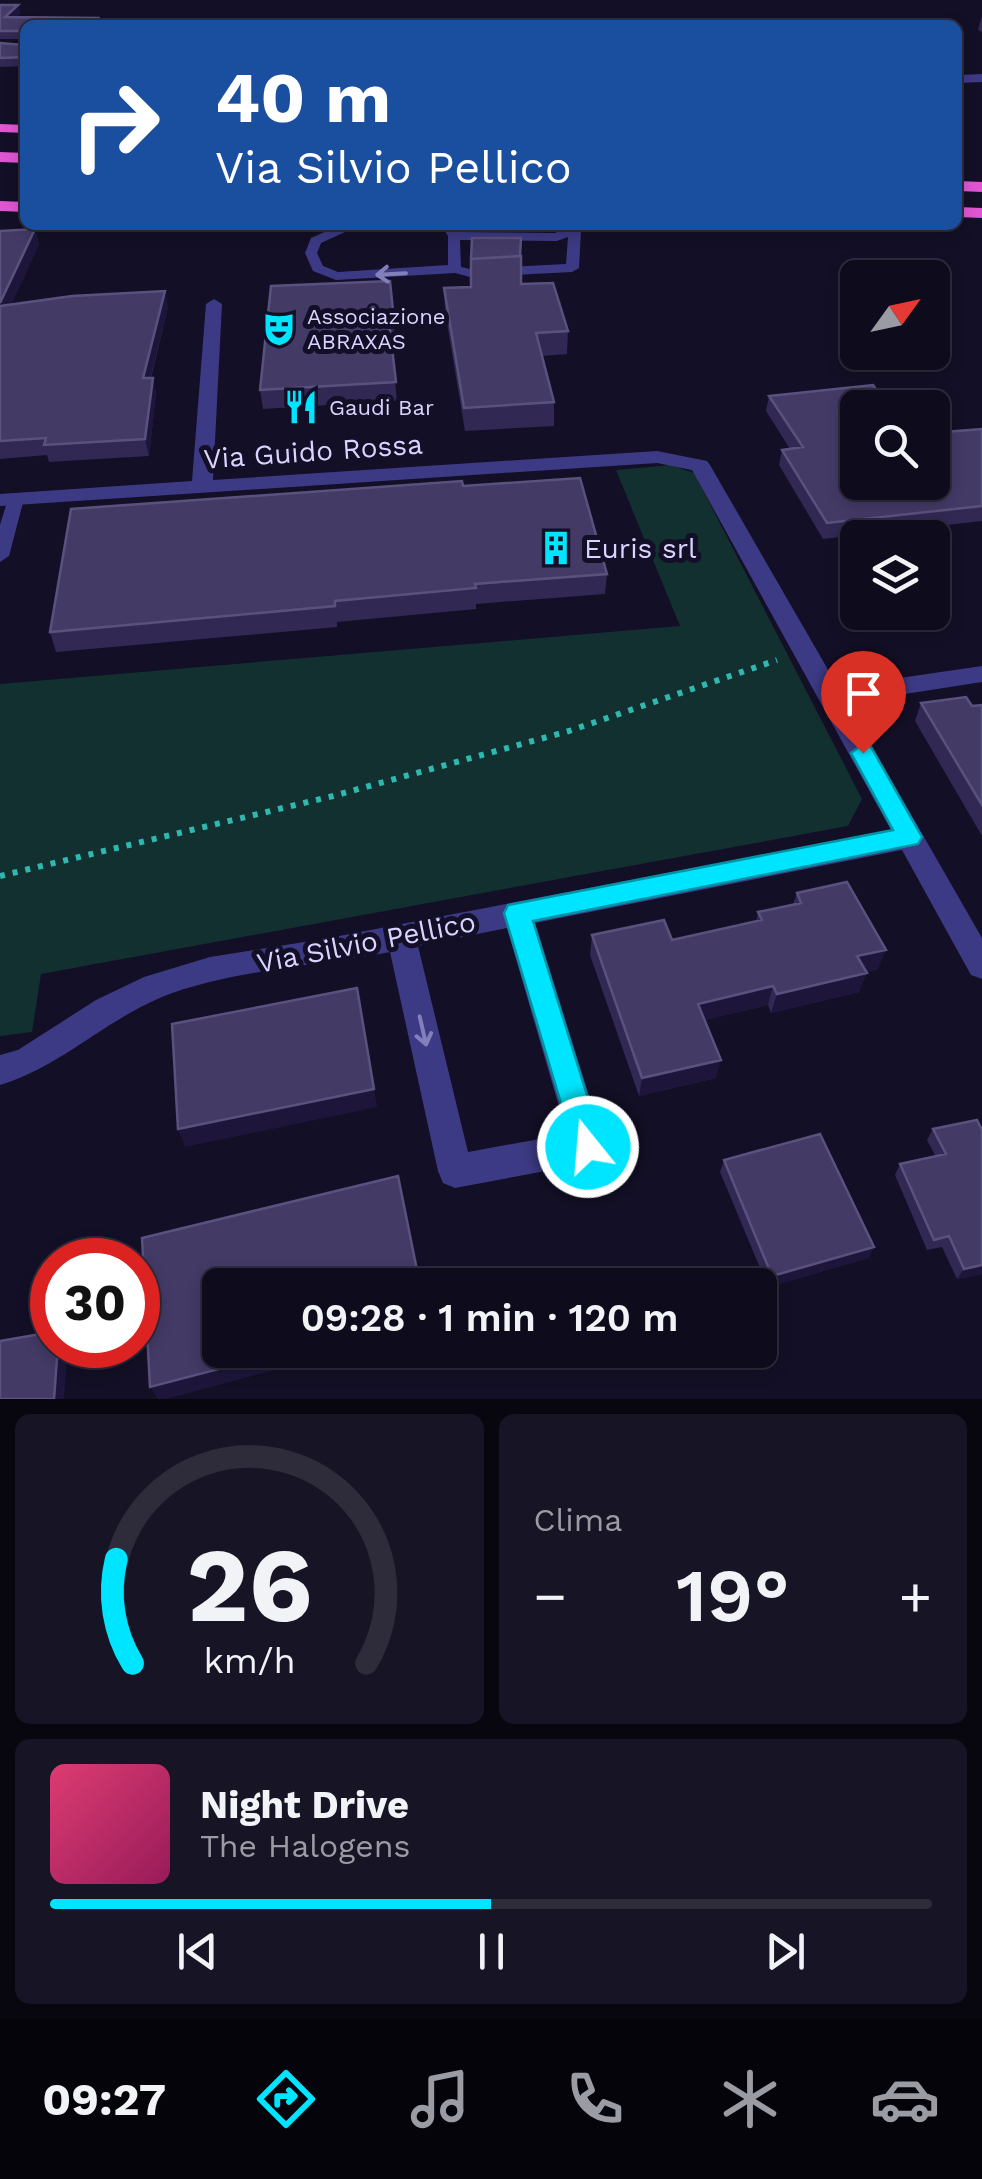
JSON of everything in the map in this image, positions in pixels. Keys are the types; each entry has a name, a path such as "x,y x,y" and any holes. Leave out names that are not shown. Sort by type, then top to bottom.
{"street":[{"path":"202,486 214,304"},
{"name":"Via Guido Rossa","path":"8,499 630,458 682,458 700,464 807,653"},
{"path":"807,653 982,966"},
{"path":"832,696 982,674"},
{"name":"Via Silvio Pellico","path":"0,1070 27,1062 107,1010 156,986 210,970 910,837"},
{"path":"401,936 455,1171 588,1147 517,913"}],"lane":[{"path":"339,230 315,242 311,253 318,268 336,276 572,268 578,230"},
{"path":"447,230 455,270"},
{"path":"461,230 557,237 572,230"},
{"path":"0,556 8,499"}],"path":[{"path":"0,876 333,796 569,731 807,653"}],"green space":[{"path":"671,465 694,473 862,799 848,826 41,974 32,1032 0,1036 0,684 680,626 616,470"}],"building":[{"path":"0,5 18,5 5,17 98,18 20,20 20,31 0,31"},
{"path":"0,43 20,45 20,57 0,58"},
{"path":"35,230 0,303 0,231"},
{"path":"472,238 521,238 520,256 471,259"},
{"path":"521,256 521,284 553,283 568,331 536,333 554,402 464,408 444,288 471,287 471,259"},
{"path":"390,281 394,321 389,321 396,382 260,390 271,286"},
{"path":"165,291 143,378 153,378 145,439 44,445 46,438 0,441 0,306 72,296"},
{"path":"873,385 876,390 840,390 840,500 950,500 950,432 982,429 982,506 827,523 782,450 803,447 769,396"},
{"path":"580,478 607,574 475,584 476,588 335,601 335,606 50,632 71,509 462,481 463,486"},
{"path":"966,697 972,706 982,705 982,805 921,703"},
{"path":"847,882 886,950 857,956 867,973 777,994 773,986 698,1004 721,1060 642,1078 592,935 664,920 672,940 762,920 758,912 801,903 797,893"},
{"path":"357,988 374,1089 178,1129 172,1024"},
{"path":"977,1120 982,1130 982,1265 964,1269 949,1236 934,1240 900,1164 946,1154 933,1129"},
{"path":"820,1134 874,1247 777,1275 777,1268 769,1268 724,1160"},
{"path":"398,1176 417,1268 202,1268 202,1368 222,1368 150,1387 149,1368 160,1368 160,1238 142,1238"},
{"path":"30,1336 30,1368 56,1368 54,1399 0,1399 0,1341"}],"place":[{"name":"Associazione ABRAXAS","path":"279,329"},
{"name":"Gaudi Bar","path":"301,407"},
{"name":"Euris srl","path":"556,548"}],"route":[{"path":"588,1147 517,913 910,837 863,753"}]}
